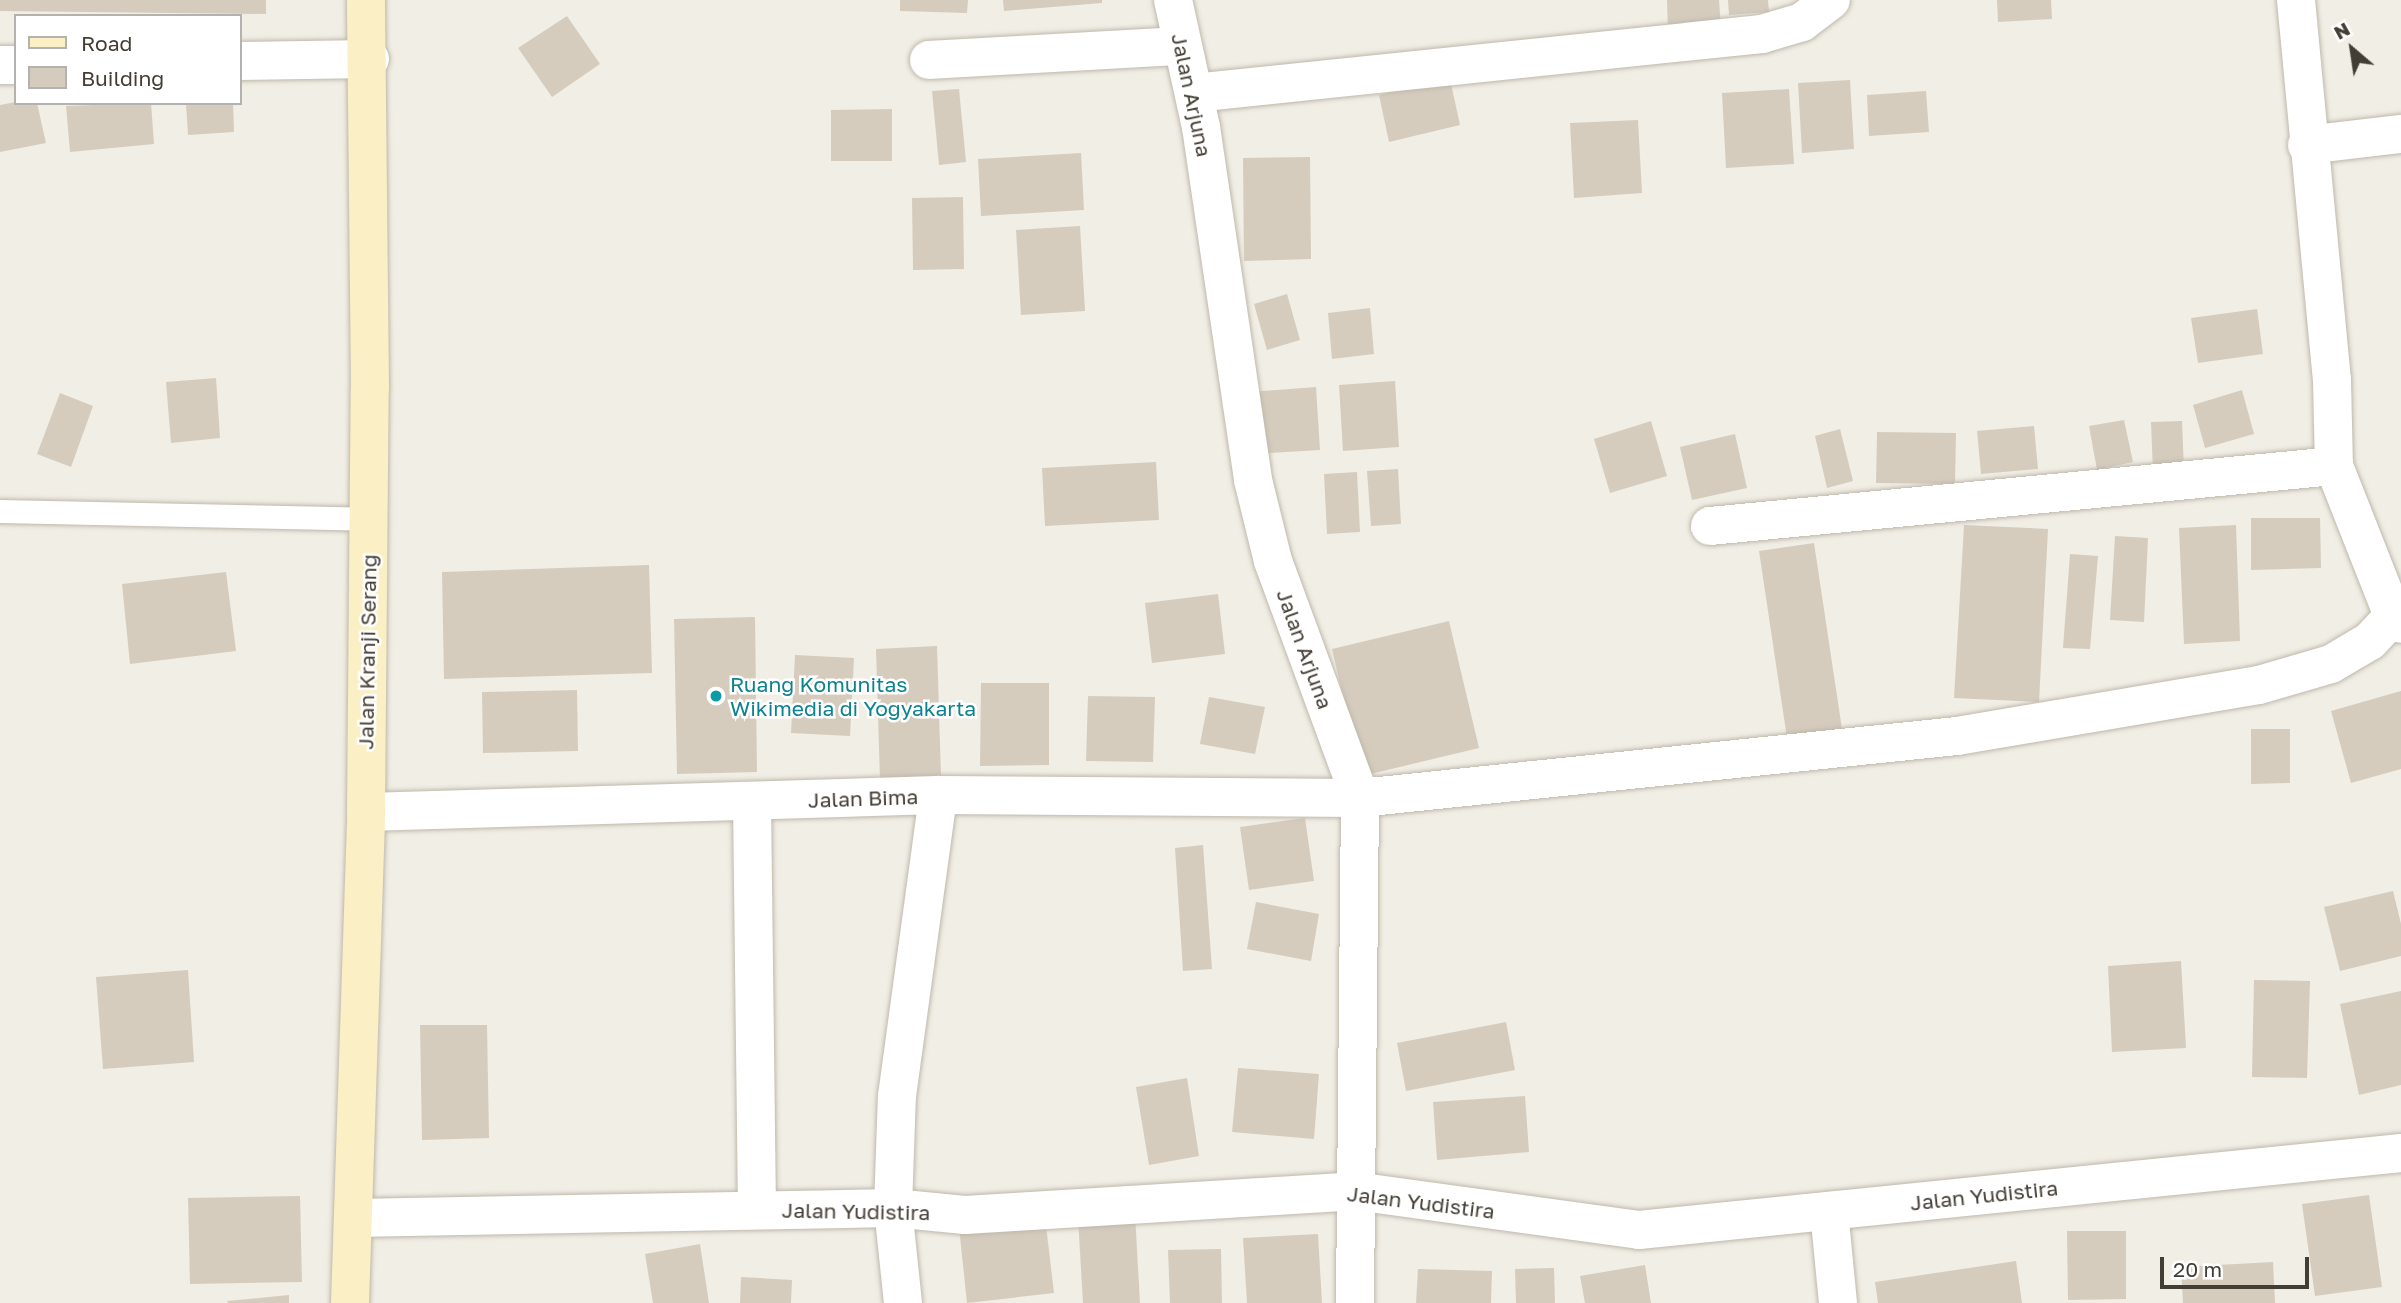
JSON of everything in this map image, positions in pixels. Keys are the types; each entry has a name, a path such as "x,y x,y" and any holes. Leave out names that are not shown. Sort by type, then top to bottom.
{"main road":[{"name":"Jalan Kranji Serang","path":"350,1303 366,812 370,59 366,0"}],"street":[{"name":"Jalan Arjuna","path":"1173,0 1181,46 1194,93 1253,480 1273,561 1360,799 1355,1303"},
{"path":"1194,93 1762,34 1802,22 1831,0"},
{"path":"2296,0 2307,145 2332,380 2334,466 2397,620"},
{"path":"929,60 1181,46"},
{"path":"242,61 370,59"},
{"path":"2307,145 2401,134"},
{"path":"1710,526 2334,466"},
{"name":"Jalan Bima","path":"366,812 938,796 1360,799 1957,736 2259,685 2331,664 2370,641 2397,620"},
{"path":"903,1303 893,1208 897,1097 938,796"},
{"path":"752,801 757,1210"},
{"name":"Jalan Yudistira","path":"353,1218 893,1208 965,1215 1355,1191 1639,1230 2401,1153"},
{"path":"1829,1211 1838,1303"}],"lane":[{"path":"0,511 368,519"}],"building":[{"path":"0,0 266,0 266,14 0,11"},
{"path":"900,0 968,0 967,13 900,11"},
{"path":"1003,0 1102,0 1102,3 1004,11"},
{"path":"1667,0 1719,0 1721,27 1668,30"},
{"path":"1728,0 1768,0 1769,12 1729,15"},
{"path":"1997,0 2051,0 2052,19 1998,22"},
{"path":"567,16 600,64 552,97 518,48"},
{"path":"1450,79 1460,125 1389,142 1379,95"},
{"path":"1850,80 1854,149 1802,153 1798,83"},
{"path":"959,89 966,162 939,165 932,91"},
{"path":"1789,89 1794,164 1726,168 1722,93"},
{"path":"1926,91 1929,132 1869,136 1867,95"},
{"path":"14,102 14,105 37,105 46,143 0,152 0,105"},
{"path":"151,105 154,144 70,152 66,106"},
{"path":"186,105 233,105 234,132 188,135"},
{"path":"892,109 892,161 831,161 831,110"},
{"path":"1638,120 1642,193 1574,198 1570,123"},
{"path":"1081,153 1084,210 981,216 978,159"},
{"path":"1310,157 1311,259 1244,261 1243,158"},
{"path":"963,197 964,269 913,270 912,198"},
{"path":"1080,226 1085,311 1021,315 1016,230"},
{"path":"1287,294 1300,340 1267,350 1254,304"},
{"path":"1370,308 1374,354 1332,359 1328,313"},
{"path":"2257,309 2263,354 2198,363 2191,318"},
{"path":"216,378 220,438 171,443 166,382"},
{"path":"1395,381 1399,447 1343,451 1339,385"},
{"path":"1316,387 1320,450 1252,454 1248,392"},
{"path":"2242,390 2254,434 2205,448 2193,405"},
{"path":"60,393 93,406 71,467 37,454"},
{"path":"2124,420 2133,462 2097,470 2089,426"},
{"path":"1651,421 1667,476 1610,493 1594,439"},
{"path":"2182,421 2184,471 2153,473 2151,422"},
{"path":"2034,426 2038,469 1981,474 1977,431"},
{"path":"1840,429 1853,481 1827,488 1815,436"},
{"path":"1877,432 1956,433 1955,484 1876,483"},
{"path":"1735,434 1747,488 1692,500 1680,447"},
{"path":"1156,462 1159,520 1045,526 1042,468"},
{"path":"1398,469 1401,524 1371,526 1367,471"},
{"path":"1357,472 1360,532 1327,534 1324,474"},
{"path":"2251,518 2320,518 2321,568 2251,570"},
{"path":"1964,525 2048,529 2039,702 1954,698"},
{"path":"2236,525 2240,641 2184,644 2179,528"},
{"path":"2115,536 2148,538 2144,622 2110,620"},
{"path":"1814,543 1842,729 1787,738 1759,551"},
{"path":"2070,554 2098,556 2090,649 2063,648"},
{"path":"649,565 652,673 444,679 442,572"},
{"path":"226,572 236,651 130,664 122,584"},
{"path":"1218,594 1225,654 1152,663 1145,603"},
{"name":"Ruang Komunitas Wikimedia di Yogyakarta","path":"755,617 757,772 677,774 674,619"},
{"path":"1449,621 1479,748 1362,776 1332,649"},
{"path":"937,646 941,777 880,780 876,649"},
{"path":"795,655 854,658 850,736 791,733"},
{"path":"981,683 1049,683 1049,765 980,766"},
{"path":"577,690 578,751 483,753 482,692"},
{"path":"2401,691 2401,769 2351,783 2331,711"},
{"path":"1088,696 1155,697 1153,762 1086,761"},
{"path":"1209,697 1265,707 1255,754 1200,744"},
{"path":"2251,729 2290,729 2290,783 2251,784"},
{"path":"1305,818 1314,881 1249,890 1240,827"},
{"path":"1203,845 1212,969 1183,971 1175,848"},
{"path":"2393,891 2401,924 2401,956 2340,971 2324,907"},
{"path":"1256,902 1319,914 1311,961 1247,949"},
{"path":"2181,961 2186,1048 2112,1052 2108,966"},
{"path":"188,970 194,1062 103,1069 96,977"},
{"path":"2254,980 2310,981 2307,1078 2252,1077"},
{"path":"2401,991 2401,1085 2359,1095 2340,1004"},
{"path":"1506,1022 1515,1070 1406,1091 1397,1043"},
{"path":"420,1025 487,1025 489,1138 422,1140"},
{"path":"1238,1068 1319,1074 1314,1139 1232,1132"},
{"path":"1187,1078 1199,1156 1149,1165 1136,1087"},
{"path":"1525,1096 1529,1152 1437,1160 1433,1102"},
{"path":"2369,1195 2382,1287 2315,1296 2302,1204"},
{"path":"300,1196 302,1282 190,1284 188,1198"},
{"path":"1135,1214 1140,1303 1083,1303 1078,1218"},
{"path":"1045,1217 1054,1293 967,1303 959,1227"},
{"path":"2067,1231 2126,1231 2126,1299 2068,1300"},
{"path":"1318,1234 1322,1303 1247,1303 1243,1238"},
{"path":"700,1244 709,1303 653,1303 645,1254"},
{"path":"1221,1249 1222,1303 1170,1303 1168,1250"},
{"path":"2016,1261 2022,1303 1878,1303 1875,1282"},
{"path":"2273,1262 2275,1303 2183,1303 2181,1267"},
{"path":"1645,1265 1651,1303 1585,1303 1580,1276"},
{"path":"1554,1268 1555,1303 1516,1303 1515,1269"},
{"path":"1418,1269 1492,1271 1491,1303 1416,1303"},
{"path":"741,1277 792,1280 791,1303 740,1303"},
{"path":"289,1295 289,1303 227,1301"}],"place":[{"name":"Ruang Komunitas Wikimedia di Yogyakarta","path":"716,696"}]}
